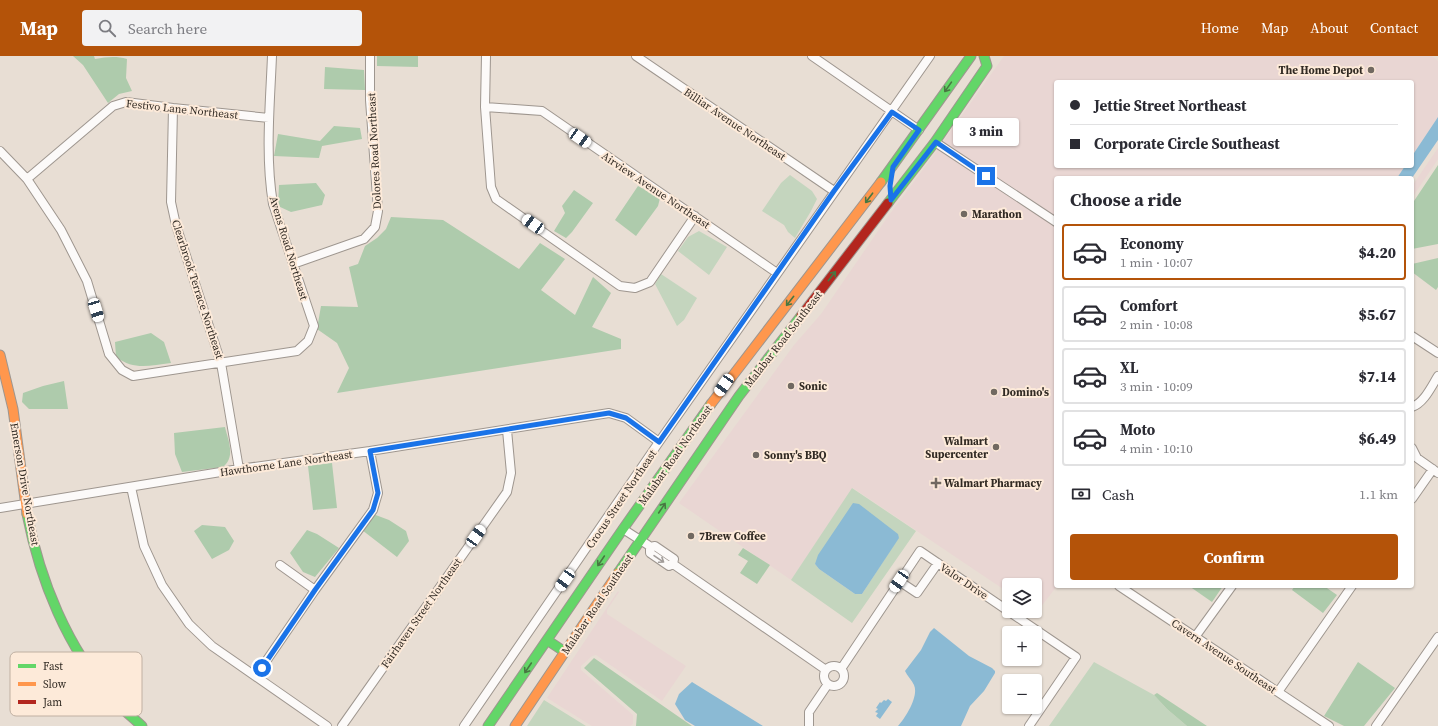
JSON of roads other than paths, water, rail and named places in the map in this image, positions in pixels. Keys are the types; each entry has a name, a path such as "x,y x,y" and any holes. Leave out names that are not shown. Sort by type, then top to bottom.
{"main road":[{"name":"Malabar Road Northeast","path":"488,726 724,385 893,167 970,56 972,56"},
{"name":"Malabar Road Southeast","path":"515,726 739,396 936,142 987,66 984,56"},
{"path":"891,200 890,186 893,167"},
{"name":"Emerson Drive Northeast","path":"0,355 7,377 26,504 39,563 52,602 69,637 79,652"},
{"path":"547,640 565,652"},
{"name":"Emerson Drive Northeast","path":"131,716 142,726"}],"street":[{"name":"Avens Road Northeast","path":"221,363 297,351 308,341 314,326 273,204 270,185 269,118 272,56"},
{"name":"Dolores Road Northeast","path":"293,264 364,239 376,227 378,211 370,100 370,56"},
{"path":"486,56 485,107 491,187 496,199 620,286 635,288 650,282 695,216"},
{"name":"Billiar Avenue Northeast","path":"636,56 834,191"},
{"path":"812,56 919,130"},
{"name":"Crocus Street Northeast","path":"464,726 659,442 930,56"},
{"name":"Festivo Lane Northeast","path":"27,179 113,106 126,102 269,118"},
{"name":"Airview Avenue Northeast","path":"485,107 542,111 777,273"},
{"name":"Clearbrook Terrace Northeast","path":"173,108 171,202 176,225 221,363 238,469"},
{"path":"936,142 1054,221"},
{"path":"0,151 27,179 61,230 87,281 109,354 122,370 133,376 221,363"},
{"path":"1414,337 1438,353"},
{"path":"1414,406 1418,405 1424,398 1438,376"},
{"name":"Hawthorne Lane Northeast","path":"0,508 238,469 370,451 609,413 626,418 659,442"},
{"name":"Fairhaven Street Northeast","path":"342,726 507,492 511,472 507,430"},
{"path":"256,676 315,590 373,510 378,493 370,451"},
{"path":"1414,452 1417,458 1435,471 1414,497"},
{"path":"131,487 144,546 162,585 189,624 212,646 327,726"},
{"path":"623,529 650,547 655,546 659,548 674,559 674,564 826,670"},
{"name":"Valor Drive","path":"809,726 809,712 828,684 835,685 841,683 843,677 841,669 920,551 1076,657 1029,726"},
{"path":"899,581 917,593 938,563"},
{"path":"280,565 315,590"},
{"name":"Cavern Avenue Southeast","path":"1122,588 1329,726"},
{"path":"1195,637 1231,588"},
{"path":"1278,692 1351,588"},
{"path":"1376,726 1438,637"},
{"path":"828,684 824,676 826,670 835,666 841,669"}],"water":[{"path":"1438,117 1438,140 1413,176 1398,176 1404,168 1414,168 1414,153"},
{"path":"853,503 859,504 898,534 899,538 862,594 855,594 819,569 815,564 818,555"},
{"path":"934,628 969,656 992,668 995,673 984,691 970,706 961,726 898,726 908,712 915,695 914,685 905,671 921,650 930,632"},
{"path":"692,682 763,726 695,726 685,720 675,704 679,694"},
{"path":"888,699 892,702 880,719 876,716 878,713 875,712 878,709 876,708 880,702 881,703"}],"place":[{"name":"The Home Depot","path":"1371,70"},
{"name":"Marathon","path":"964,214"},
{"name":"Sonic","path":"791,386"},
{"name":"Domino's","path":"994,392"},
{"name":"Walmart Supercenter","path":"996,447"},
{"name":"Sonny's BBQ","path":"756,455"},
{"name":"Walmart Pharmacy","path":"936,483"},
{"name":"7Brew Coffee","path":"691,536"}]}
